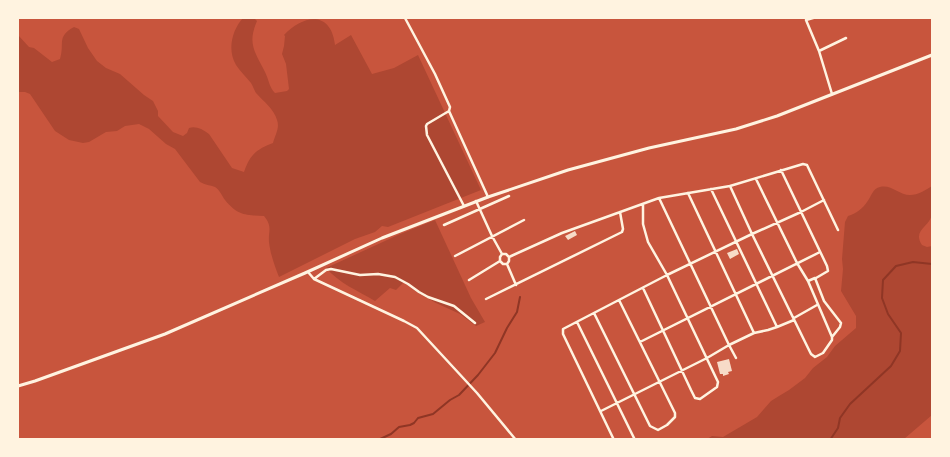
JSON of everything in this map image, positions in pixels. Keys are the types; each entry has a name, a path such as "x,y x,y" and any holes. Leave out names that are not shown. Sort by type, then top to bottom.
{"street":[{"path":"405,18 450,107 449,111 488,196"},
{"path":"813,18 806,20 819,51 833,95"},
{"path":"819,51 846,38"},
{"path":"18,386 165,334 382,238 488,196 568,170 639,150 736,130 833,95 932,55"},
{"path":"449,111 427,124 426,131 432,147 464,206"},
{"path":"509,257 562,233 659,198 730,186 803,164 806,164 838,230"},
{"path":"781,170 828,271 808,281"},
{"path":"756,178 797,263 808,281 832,337"},
{"path":"730,186 809,350 814,356 817,356 823,353 841,323 824,300 815,278"},
{"path":"711,189 777,327"},
{"path":"688,193 754,333"},
{"path":"444,224 510,196"},
{"path":"659,198 736,358"},
{"path":"614,440 563,334 563,329 667,275 824,200"},
{"path":"476,201 502,254 506,254 509,257"},
{"path":"643,204 643,224 648,242 667,275 718,379 717,387 700,398 695,398 643,288"},
{"path":"486,299 622,232 620,212"},
{"path":"455,256 524,220"},
{"path":"640,342 820,252"},
{"path":"469,280 500,261 502,254"},
{"path":"509,257 507,264 516,285"},
{"path":"500,261 503,264 507,264"},
{"path":"314,279 326,270 331,269 395,277 428,297 454,306 475,323"},
{"path":"308,272 314,279 417,328 465,379 516,440"},
{"path":"594,313 650,426 658,430 668,425 675,417 675,413 620,300"},
{"path":"601,411 729,345 754,333 777,327 817,305"},
{"path":"577,322 636,440"}],"shaded area":[{"path":"243,18 254,18 257,21 252,42 255,53 275,93 289,89 286,64 282,54 284,35 291,28 307,20 315,19 322,21 328,26 335,45 351,35 372,74 394,68 418,55 481,190 388,227 382,226 375,232 355,239 279,277 270,246 269,226 264,216 247,215 234,209 217,188 200,182 175,149 166,144 149,129 139,124 125,126 117,131 106,132 89,142 83,143 69,140 55,131 30,94 18,92 18,35 29,47 34,48 52,62 60,59 63,37 74,27 79,29 97,61 106,68 120,74 153,101 158,111 158,116 173,132 183,136 192,127 204,131 209,134 232,168 244,172 254,154 273,143 278,126 274,112 256,93 233,59 232,40 236,28"},
{"path":"884,186 910,195 925,191 932,186 932,214 920,232 919,240 922,245 932,246 932,415 904,439 707,439 712,436 723,437 757,417 771,401 805,378 813,368 827,357 835,346 856,328 856,316 841,291 845,222 848,216 861,209 878,188"},
{"path":"435,220 471,298 485,322 476,326 460,314 415,291 404,282 396,290 390,288 375,301 343,282 326,268 398,235"}],"building":[{"path":"575,231 577,235 568,240 565,236"},
{"path":"737,249 739,254 730,259 727,253"},
{"path":"729,359 732,371 723,376 723,374 720,374 717,362"}],"waterway":[{"path":"830,440 838,428 840,418 850,404 891,366 900,351 901,333 888,314 882,298 883,280 896,266 913,262 932,264"},
{"path":"378,440 391,434 399,427 414,423 418,418 433,414 459,395 495,353 517,312 520,297"}]}
